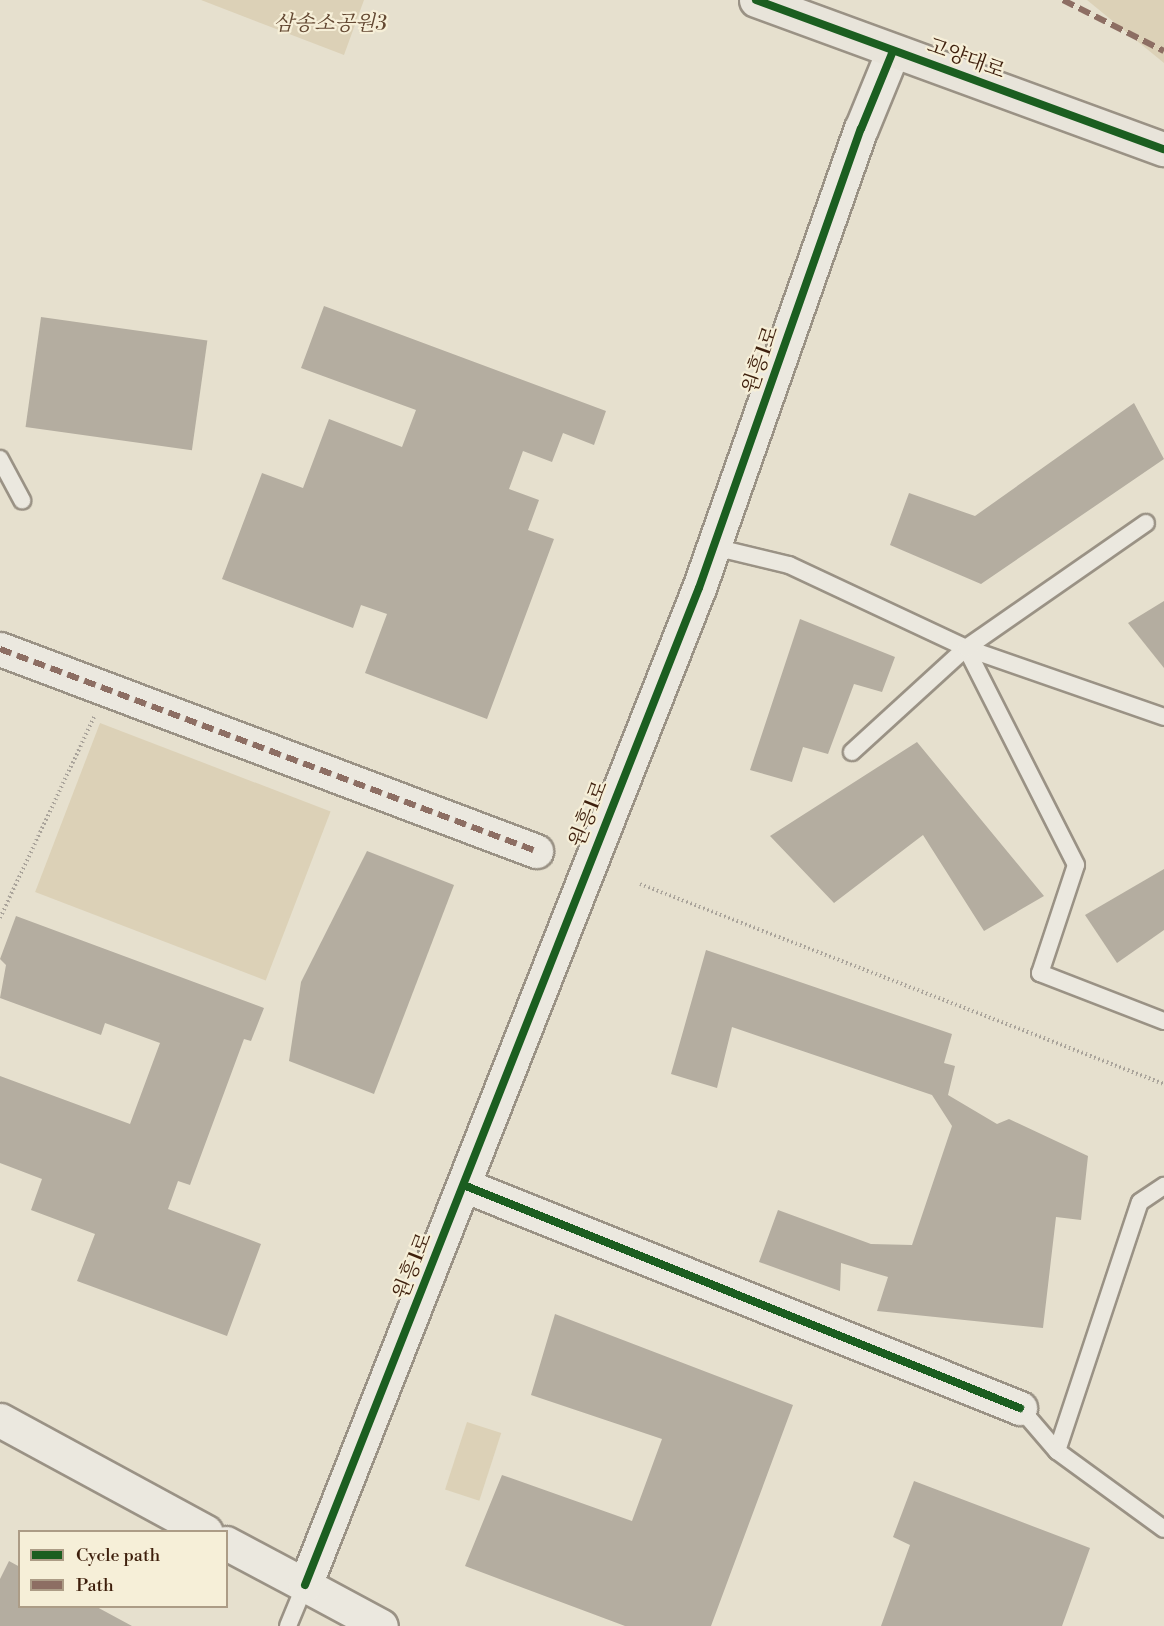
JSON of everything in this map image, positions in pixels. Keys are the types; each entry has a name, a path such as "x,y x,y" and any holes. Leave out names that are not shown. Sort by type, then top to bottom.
{"main road":[{"name":"고양대로","path":"769,2 893,51 1164,149"}],"street":[{"name":"원흥1로","path":"305,1585 466,1186 714,547 861,129 893,51"},
{"path":"0,650 108,687 536,851"},
{"path":"466,1186 1020,1408"},
{"path":"0,1420 202,1530"},
{"path":"228,1544 381,1626"}],"lane":[{"path":"0,459 22,500"},
{"path":"852,752 966,648 1146,523"},
{"path":"714,547 789,565 966,648 1164,717"},
{"path":"966,648 1076,865 1040,973 1164,1021"},
{"path":"1057,1451 1140,1202 1164,1186"},
{"path":"1020,1408 1057,1451 1164,1529"},
{"path":"288,1626 305,1585"}],"path":[{"path":"0,918 108,687"},
{"path":"640,884 1164,1084"}],"green space":[{"name":"삼송소공원3","path":"201,0 364,0 344,55"},
{"path":"1087,0 1164,0 1164,63"},
{"path":"100,723 331,812 266,980 35,892"},
{"path":"467,1422 501,1433 479,1501 445,1490"}],"building":[{"path":"324,306 606,411 594,445 563,433 552,462 523,451 509,489 539,500 528,530 554,539 487,719 365,673 387,614 361,605 353,628 222,579 262,473 303,488 329,419 402,447 416,410 301,368"},
{"path":"41,317 207,340 192,450 26,427"},
{"path":"1134,403 1164,459 981,584 890,545 909,493 975,516"},
{"path":"1164,601 1164,668 1128,623"},
{"path":"800,619 895,657 882,692 854,684 828,754 803,747 792,782 750,770"},
{"path":"917,742 1044,896 984,931 923,835 834,903 770,836"},
{"path":"367,851 454,885 374,1094 289,1061 301,982"},
{"path":"1164,869 1164,930 1117,963 1085,915"},
{"path":"16,916 264,1008 251,1041 244,1039 190,1185 178,1181 168,1209 261,1244 227,1336 77,1281 95,1234 31,1210 42,1179 0,1163 0,1076 130,1124 160,1043 105,1023 101,1035 0,998 6,965 0,959"},
{"path":"706,950 952,1034 944,1063 955,1066 948,1095 997,1124 1009,1119 1088,1156 1081,1220 1056,1217 1043,1328 877,1311 888,1277 841,1263 840,1291 759,1262 778,1210 871,1244 912,1245 952,1126 932,1095 732,1027 717,1088 671,1074"},
{"path":"555,1314 793,1405 711,1626 625,1626 465,1566 502,1475 632,1521 662,1439 531,1395"},
{"path":"914,1481 1090,1548 1062,1626 881,1626 910,1545 893,1537"},
{"path":"9,1561 18,1566 18,1608 99,1608 132,1626 0,1626 0,1579"}],"marked path":[{"path":"1063,0 1164,51"},
{"path":"0,649 536,851"}],"cycle path":[{"path":"756,0 1164,149"},
{"path":"305,1585 699,588 861,129 893,51"},
{"path":"466,1186 1020,1408"}]}
